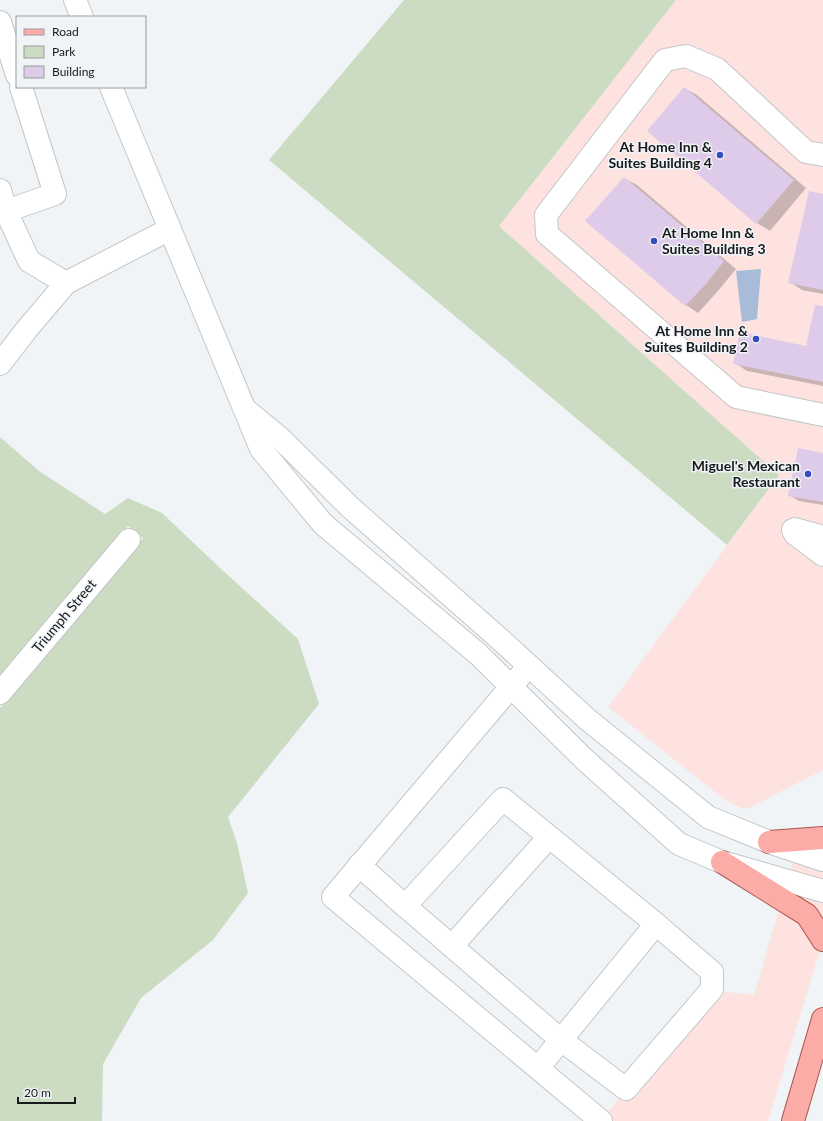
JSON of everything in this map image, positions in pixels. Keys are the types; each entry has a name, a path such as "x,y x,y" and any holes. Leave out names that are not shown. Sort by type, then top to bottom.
{"main road":[{"path":"770,842 823,838"},
{"path":"722,862 807,915 823,940"},
{"path":"793,1121 823,1019"}],"street":[{"path":"75,0 82,16"},
{"path":"0,22 16,72"},
{"path":"823,155 806,152 717,69 686,56 665,60 546,215 547,234 736,397 823,414"},
{"path":"6,211 55,194 21,88"},
{"path":"111,88 261,449 324,524 478,654 584,759 679,844 722,862 823,891"},
{"path":"0,190 6,211 29,261 66,283"},
{"path":"0,364 66,283 170,229"},
{"path":"244,408 281,439 351,508 587,719 708,817 770,842 823,860"},
{"path":"823,537 795,529 792,530 795,534 823,555"},
{"name":"Triumph Street","path":"0,693 129,540"},
{"path":"529,666 510,686 332,897 602,1121"},
{"path":"359,865 405,906 561,1040 626,1089 712,989 712,972 656,924 503,799 405,906"},
{"path":"452,946 549,837"},
{"path":"538,1068 656,924"}],"shaded area":[{"path":"676,0 823,0 823,770 747,809 741,808 725,800 608,707 779,475 499,226"},
{"path":"798,844 823,848 823,940 768,1121 602,1121 700,989 754,995"}],"green space":[{"path":"404,0 676,0 499,226 779,475 727,545 269,160"},
{"path":"0,437 39,471 105,514 128,498 162,513 298,639 319,704 228,817 237,843 248,893 213,940 141,998 103,1064 102,1121 0,1121 0,708 143,538 128,526 0,678"}],"water":[{"path":"761,269 757,319 742,322 736,271"}],"building":[{"name":"At Home Inn & Suites Building 4","path":"684,87 794,180 756,224 647,131"},
{"name":"At Home Inn & Suites Building 3","path":"624,177 724,261 706,284 685,306 585,221"},
{"path":"809,191 823,194 823,290 788,283"},
{"name":"At Home Inn & Suites Building 2","path":"815,305 823,306 823,382 733,364 740,332 806,346"},
{"name":"Miguel's Mexican Restaurant","path":"798,448 823,453 823,502 788,496"}],"place":[{"name":"At Home Inn & Suites Building 4","path":"720,155"},
{"name":"At Home Inn & Suites Building 3","path":"654,241"},
{"name":"At Home Inn & Suites Building 2","path":"756,339"},
{"name":"Miguel's Mexican Restaurant","path":"808,474"}]}
